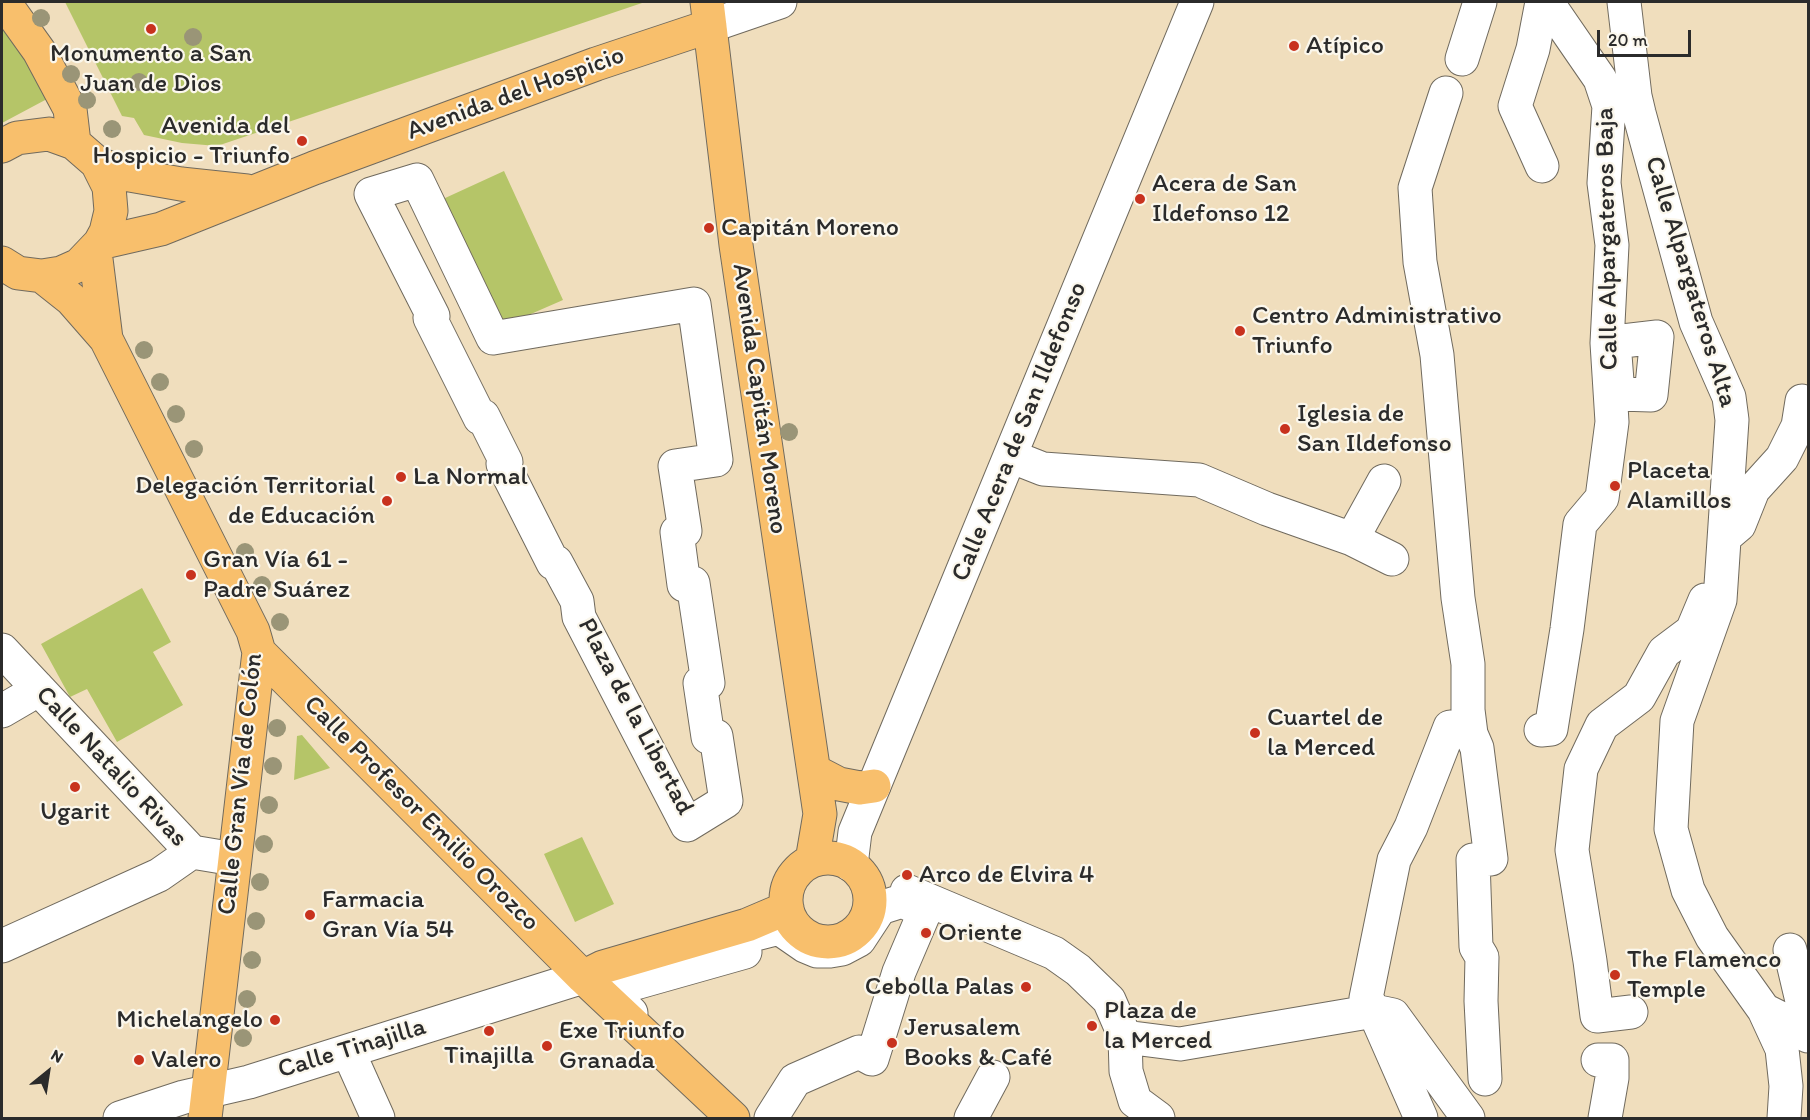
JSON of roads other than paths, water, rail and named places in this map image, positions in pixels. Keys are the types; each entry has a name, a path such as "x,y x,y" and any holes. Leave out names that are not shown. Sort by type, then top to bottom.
{"main road":[{"path":"2,263 18,273 42,276 61,273 79,265 98,247 106,232 111,211 108,187 85,153 70,109 39,51 4,2"},
{"name":"Avenida del Hospicio","path":"98,247 161,229 252,191 596,64 709,14"},
{"name":"Avenida Capitán Moreno","path":"709,14 736,245 820,814 812,861"},
{"name":"Avenida del Hospicio","path":"2,146 17,138 49,134 124,174 252,191"},
{"path":"98,247 106,339"},
{"path":"42,276 71,299 106,339"},
{"name":"Calle Gran Vía de Colón","path":"106,339 253,630 258,652 207,1105"},
{"name":"Calle Profesor Emilio Orozco","path":"258,652 583,977 733,1119"},
{"path":"814,771 838,784 860,788 874,786"},
{"path":"824,858 835,859 873,881 866,920 854,934 836,941 827,942 810,938 797,929 787,909 787,891 792,878 812,861 824,858"},
{"path":"583,977 603,967 747,925 787,909"}],"street":[{"name":"Avenida del Hospicio","path":"709,14 780,2"},
{"name":"Calle Acera de San Ildefonso","path":"873,881 855,832 1197,2"},
{"path":"1462,59 1480,2"},
{"path":"1542,2 1533,50 1515,106 1542,166"},
{"name":"Calle Alpargateros Baja","path":"1541,730 1551,729 1567,629 1580,524 1595,493 1615,408 1606,343 1612,245 1604,183 1624,116 1609,106 1600,79 1547,2"},
{"path":"1624,2 1635,96 1624,116"},
{"path":"1446,93 1415,188 1420,262 1438,367 1458,598 1468,664 1468,710 1471,734 1477,748 1491,859 1473,860 1476,947 1482,957 1481,1001 1485,1079"},
{"name":"Calle Alpargateros Alta","path":"1624,116 1696,322 1729,397 1732,420 1720,600 1677,721 1671,829 1692,900 1712,937 1764,1010 1782,1050 1786,1086 1784,1119"},
{"name":"Plaza de la Libertad","path":"417,180 493,338 694,304 716,460 675,466 685,531 677,531 684,585 693,583 708,682 700,683 703,705 708,737 716,736 726,801 687,825 594,648 579,617 577,601 556,562 553,563 503,464 506,462 483,416 480,418 429,318 433,316 371,194 417,180"},
{"path":"1723,540 1739,525 1753,490 1782,458 1798,426 1802,401"},
{"path":"1010,456 1043,469 1199,480 1267,509 1352,539 1392,560"},
{"path":"1352,539 1384,481"},
{"path":"1630,1012 1597,1016 1572,850 1581,769 1602,725 1639,697 1664,652 1692,631 1709,590 1722,585"},
{"name":"Calle Natalio Rivas","path":"2,650 192,852 234,860"},
{"path":"2,711 26,697 37,687"},
{"path":"1421,1119 1374,1011 1366,998 1394,860 1412,827 1450,727 1471,734"},
{"path":"2,946 159,875 192,852"},
{"path":"873,881 1054,953 1078,970 1109,1000 1125,1037 1126,1071 1147,1110"},
{"path":"744,1119 607,991 745,952 740,939 751,935 779,928 805,946 817,951 842,950 860,940 880,908 902,901 925,911 899,972 872,1059 859,1052 795,1080 771,1119"},
{"path":"1764,1010 1804,1032 1806,1018 1790,951"},
{"name":"Calle Tinajilla","path":"120,1119 184,1097 207,1105 249,1082 583,977"},
{"path":"1125,1037 1176,1044 1374,1011 1393,1015 1468,1119"},
{"path":"348,1051 378,1119"},
{"path":"1598,1060 1612,1060 1612,1078 1605,1119"},
{"path":"971,1119 993,1077"}],"place":[{"name":"Monumento a San Juan de Dios","path":"151,29"},
{"name":"Atípico","path":"1294,46"},
{"name":"Avenida del Hospicio - Triunfo","path":"302,141"},
{"name":"Acera de San Ildefonso 12","path":"1140,199"},
{"name":"Capitán Moreno","path":"709,228"},
{"name":"Centro Administrativo Triunfo","path":"1240,331"},
{"name":"Iglesia de San Ildefonso","path":"1285,429"},
{"name":"La Normal","path":"401,477"},
{"name":"Placeta Alamillos","path":"1615,486"},
{"name":"Delegación Territorial de Educación","path":"387,501"},
{"name":"Gran Vía 61 - Padre Suárez","path":"191,575"},
{"name":"Cuartel de la Merced","path":"1255,733"},
{"name":"Ugarit","path":"75,787"},
{"name":"Arco de Elvira 4","path":"907,875"},
{"name":"Farmacia Gran Vía 54","path":"310,915"},
{"name":"Oriente","path":"926,933"},
{"name":"The Flamenco Temple","path":"1615,975"},
{"name":"Cebolla Palas","path":"1026,987"},
{"name":"Michelangelo","path":"275,1020"},
{"name":"Plaza de la Merced","path":"1092,1026"},
{"name":"Tinajilla","path":"489,1031"},
{"name":"Jerusalem Books & Café","path":"892,1043"},
{"name":"Exe Triunfo Granada","path":"547,1046"},
{"name":"Valero","path":"139,1060"}]}
